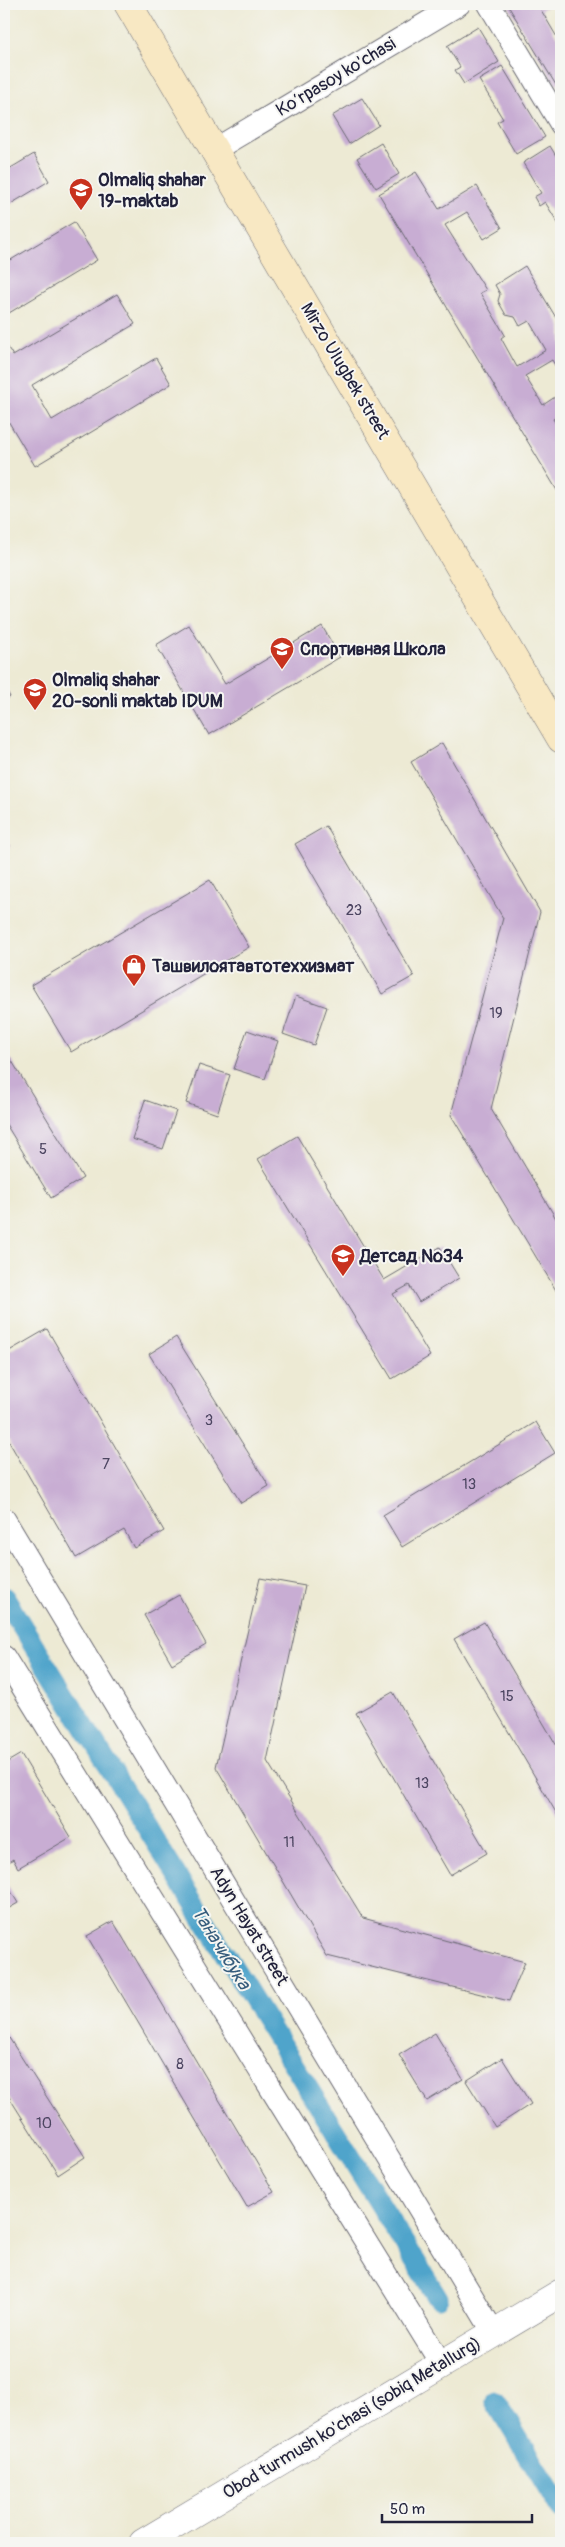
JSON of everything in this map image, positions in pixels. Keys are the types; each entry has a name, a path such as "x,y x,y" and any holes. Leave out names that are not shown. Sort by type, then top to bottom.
{"main road":[{"name":"Mirzo Ulugbek street","path":"128,4 561,739"}],"street":[{"name":"Ko‘rpasoy ko'chasi","path":"214,150 459,4"},
{"path":"489,4 561,124"},
{"name":"Adyn Hayat street","path":"4,1519 494,2333"},
{"path":"4,1657 442,2365"},
{"name":"Obod turmush ko'chasi (sobiq Metallurg)","path":"143,2543 561,2293"}],"building":[{"path":"507,4 551,4 541,10 561,44 561,82 556,85"},
{"path":"478,27 499,62 464,84 455,70 460,67 447,46"},
{"path":"502,66 545,137 516,154 497,122 503,119 479,80"},
{"path":"362,98 379,125 349,144 332,116"},
{"path":"381,143 399,174 376,188 357,158"},
{"path":"550,146 561,164 561,228 545,202 539,206 534,197 541,193 523,163"},
{"path":"34,154 49,181 4,208 4,172"},
{"path":"416,172 439,209 477,186 502,228 484,239 467,212 445,225 486,290 480,293 505,335 501,338 517,367 546,350 529,321 520,326 515,317 506,315 498,301 500,294 495,285 525,266 561,326 561,376 552,360 525,376 543,405 561,393 561,414 553,419 561,432 561,497 379,194"},
{"path":"74,222 97,260 4,316 4,264"},
{"path":"117,294 135,324 32,385 52,420 156,358 171,384 35,466 4,414 4,341 13,356"},
{"name":"Спортивная Школа","path":"189,625 225,684 322,626 340,657 209,735 156,645"},
{"path":"4,686 10,697 4,701"},
{"path":"442,743 540,912 491,1109 561,1227 561,1290 557,1292 451,1115 503,918 411,762"},
{"path":"326,826 414,976 382,994 295,844"},
{"path":"4,836 10,846 4,850"},
{"path":"210,880 249,947 71,1052 31,985"},
{"path":"296,996 327,1007 314,1045 283,1034"},
{"path":"247,1030 278,1041 265,1079 234,1069"},
{"path":"4,1048 83,1178 51,1198 4,1121"},
{"path":"199,1065 230,1075 217,1114 186,1103"},
{"path":"145,1100 176,1111 163,1149 132,1139"},
{"path":"297,1136 384,1280 440,1247 459,1278 419,1302 409,1285 393,1294 430,1356 392,1379 258,1159"},
{"path":"47,1329 164,1531 134,1548 124,1530 76,1558 4,1433 4,1354"},
{"path":"176,1337 269,1486 241,1503 149,1354"},
{"path":"536,1422 555,1453 402,1547 383,1515"},
{"path":"260,1578 305,1586 267,1761 363,1918 525,1962 509,2001 327,1956 216,1767"},
{"path":"179,1595 206,1644 172,1664 144,1615"},
{"path":"484,1622 561,1753 561,1821 454,1639"},
{"path":"393,1692 487,1853 450,1875 356,1713"},
{"path":"21,1754 71,1837 18,1868 13,1859 4,1865 4,1764"},
{"path":"4,1880 18,1903 4,1911"},
{"path":"113,1921 274,2192 247,2207 87,1936"},
{"path":"4,2030 85,2157 58,2175 4,2089"},
{"path":"435,2033 463,2079 427,2101 399,2055"},
{"path":"502,2058 531,2104 495,2127 466,2081"}],"waterway":[{"name":"Таначибука","path":"4,1597 438,2298"},
{"name":"Таначибука","path":"495,2401 561,2509"}],"place":[{"name":"Olmaliq shahar 19-maktab","path":"81,211"},
{"name":"Спортивная Школа","path":"282,670"},
{"name":"Olmaliq shahar 20-sonli maktab IDUM","path":"35,711"},
{"name":"Ташвилоятавтотеххизмат","path":"134,987"},
{"name":"Детсад №34","path":"343,1277"}]}
